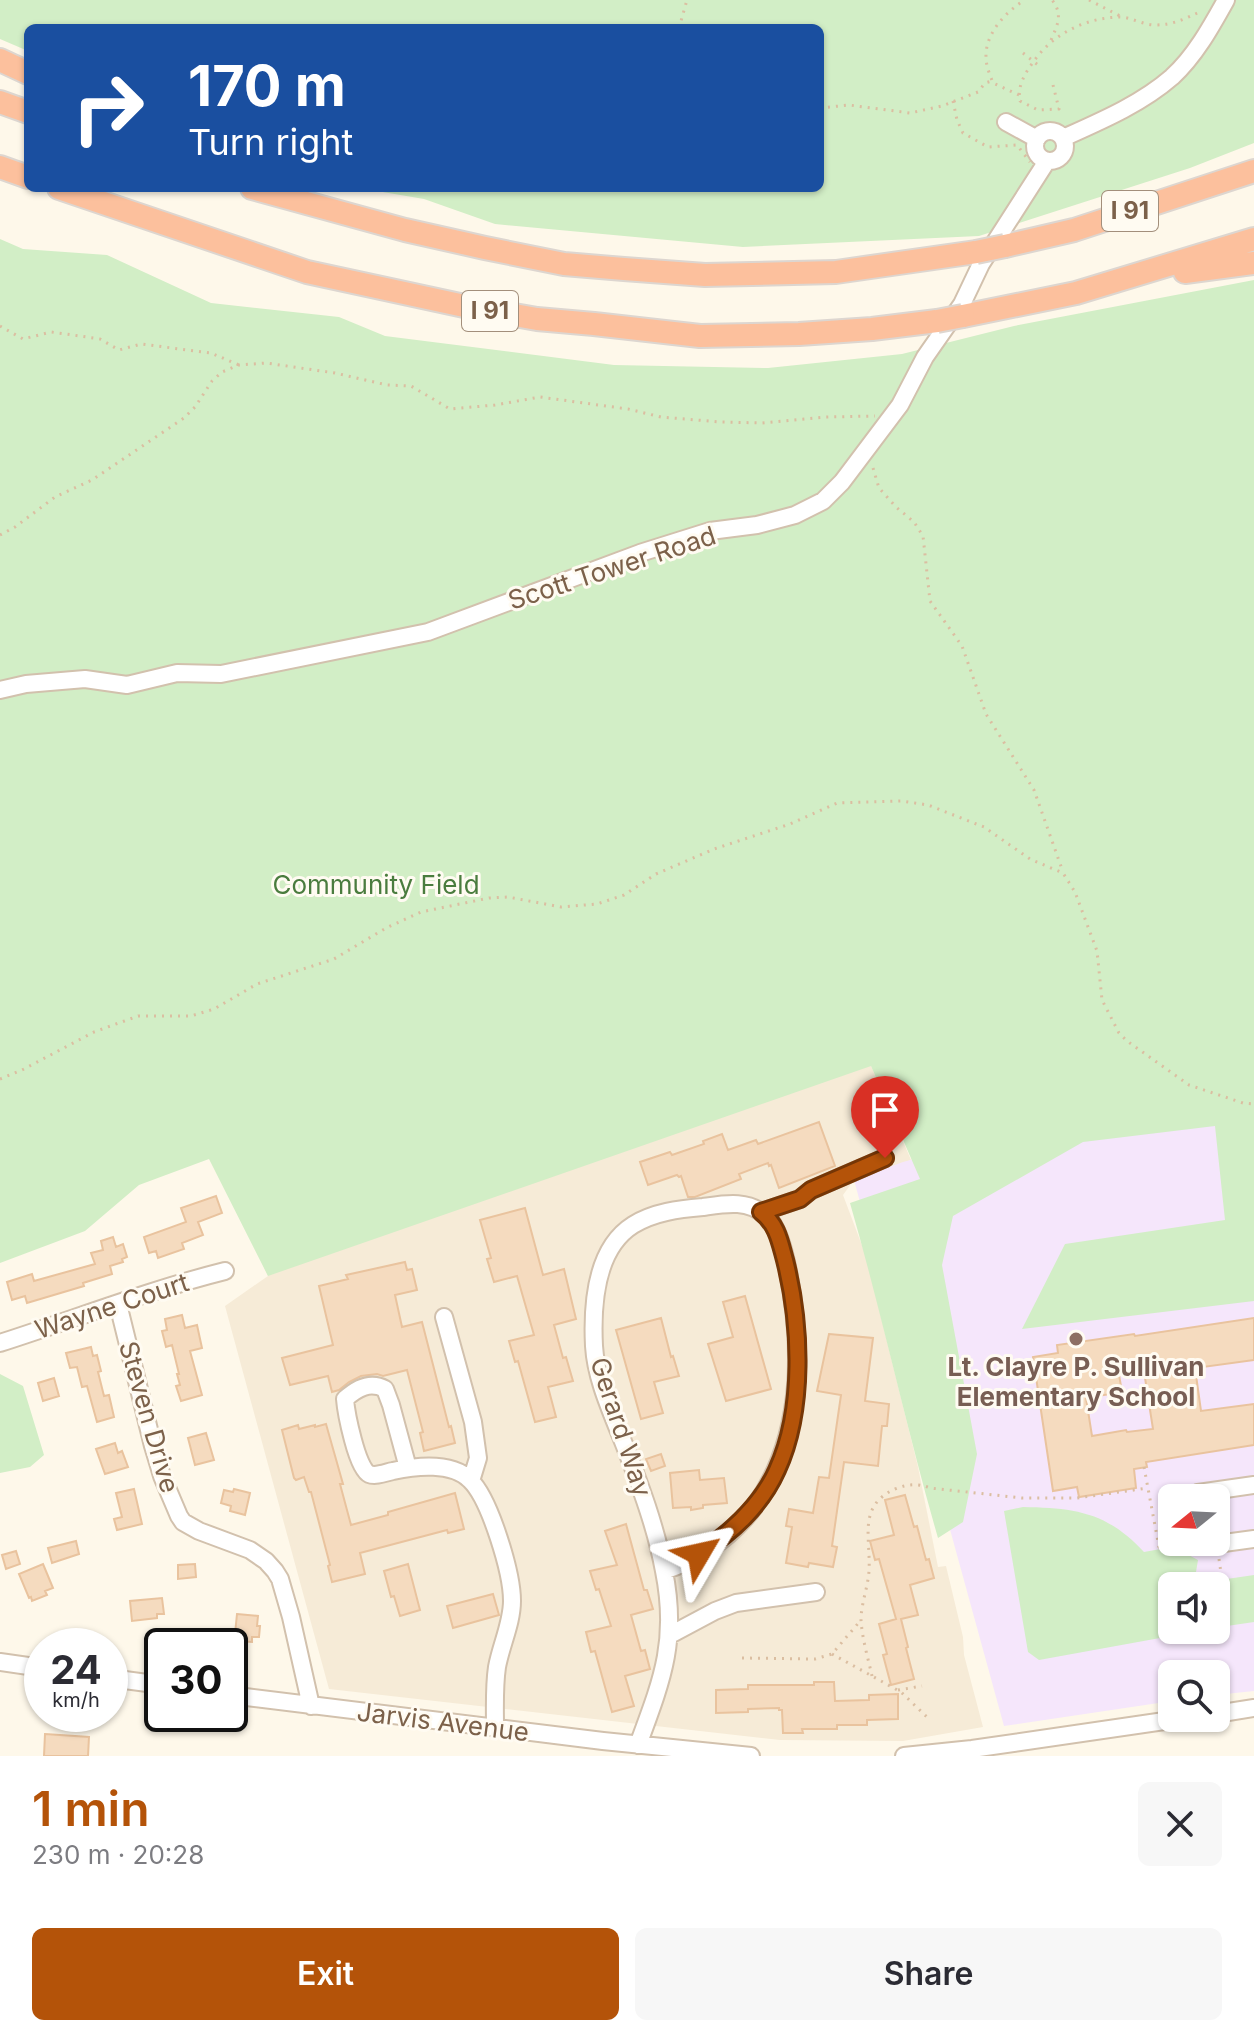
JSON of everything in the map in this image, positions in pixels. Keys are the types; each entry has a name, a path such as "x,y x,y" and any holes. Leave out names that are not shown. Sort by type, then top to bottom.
{"highway":[{"path":"0,60 24,71"},
{"path":"0,102 24,111"},
{"path":"0,167 24,176"},
{"name":"I 91","path":"267,192 405,230 564,264 705,275 836,272 976,252 1074,230 1250,172"},
{"name":"I 91","path":"71,192 307,272 537,319 700,336 799,334 937,321 1076,293 1254,239"},
{"path":"305,192 405,230"},
{"path":"1124,280 1254,263"}],"street":[{"path":"1063,138 1132,105 1172,77 1212,27 1226,0"},
{"path":"1006,122 1037,139"},
{"path":"1053,131 1063,138 1065,150 1062,156 1043,168 1036,150 1037,139 1053,131"},
{"name":"Scott Tower Road","path":"0,690 26,684 85,679 127,685 177,673 221,674 428,632 640,553 710,531 757,525 795,515 823,501 842,482 900,405 925,357 962,304 981,264 1043,168"},
{"path":"761,1212 800,1199 811,1190 885,1158"},
{"name":"Gerard Way","path":"638,1745 660,1688 670,1635 669,1602 648,1511 596,1365 594,1321 597,1285 616,1242 625,1231 644,1219 671,1210 732,1204 745,1205 761,1212"},
{"path":"664,1571 716,1543 745,1518 777,1471 784,1452 795,1389 795,1311 775,1228 761,1212"},
{"name":"Wayne Court","path":"0,1343 170,1285 225,1271"},
{"name":"Steven Drive","path":"118,1304 153,1446 179,1516 199,1531 250,1550 275,1571 286,1598 311,1706"},
{"path":"444,1317 473,1422 478,1458 471,1481"},
{"path":"408,1468 385,1389 376,1384 352,1392 345,1399 346,1410 357,1454 365,1471 378,1474 430,1467 461,1474 471,1481 495,1530 511,1592 511,1613 497,1668 495,1728"},
{"path":"1230,1488 1254,1485"},
{"path":"1230,1542 1254,1539"},
{"path":"670,1635 736,1603 816,1592"},
{"path":"0,1662 24,1665"},
{"name":"Jarvis Avenue","path":"248,1697 751,1756"},
{"path":"1230,1712 1254,1708"},
{"path":"904,1756 1158,1722"}],"path":[{"path":"680,24 687,0"},
{"path":"1012,0 1015,6"},
{"path":"992,81 986,60 987,48 998,24 1025,0"},
{"path":"1052,0 1060,17 1051,40 1021,83 1020,101 1038,110 1059,109 1053,85"},
{"path":"1089,0 1122,17 1155,25 1185,20 1206,10"},
{"path":"1051,40 1091,22 1122,17"},
{"path":"1023,53 1038,65"},
{"path":"824,108 849,105 910,113 942,106 978,92 985,83 992,81 1019,95"},
{"path":"953,101 963,133 988,147 1017,145 1043,168"},
{"path":"0,326 23,339 51,332 100,339 119,350 141,344 211,353 239,365"},
{"path":"0,535 55,497 92,480 184,418 212,381 222,372 239,365 266,363 335,373 387,385 411,386 450,409 540,397 628,409 661,417 721,422 762,423 876,416"},
{"path":"867,449 879,488 914,522 923,536 930,601 962,646 986,714 1034,790 1063,873 1075,892 1097,951 1102,1000 1119,1033 1189,1085 1254,1104"},
{"path":"0,1079 94,1032 138,1016 191,1016 214,1009 257,984 334,959 386,928 421,912 508,897 561,907 597,904 624,895 656,874 714,849 790,824 837,803 902,801 928,805 984,827 1030,859 1063,873"},
{"path":"1144,1467 1158,1542"},
{"path":"872,1676 861,1620 869,1571 868,1520 874,1504 883,1494 902,1486 919,1484 930,1488 1022,1498 1077,1498 1148,1488"},
{"path":"1219,1559 1221,1572"},
{"path":"742,1658 815,1659 832,1654 861,1620"},
{"path":"832,1654 898,1690 929,1719"},
{"path":"898,1690 922,1686"}],"shaded area":[{"path":"863,1052 911,1160 854,1180 843,1195 866,1256 918,1467 938,1567 946,1566 983,1727 903,1741 780,1740 329,1689 225,1306 268,1276 262,1263"},
{"name":"Lt. Clayre P. Sullivan Elementary School","path":"1254,1054 1254,1691 1230,1694 1230,1660 1158,1660 1158,1703 1004,1726 854,1180 903,1162"}],"green space":[{"path":"0,0 1254,0 1254,143 1190,168 979,236 743,247 495,224 424,199 383,192 824,192 824,24 24,24 24,49 0,39"},
{"name":"Community Field","path":"0,239 23,249 107,255 211,303 339,317 385,336 614,365 768,368 902,354 1014,326 1254,280 1254,1301 1022,1329 1065,1244 1225,1220 1215,1126 1083,1142 953,1216 942,1265 977,1454 963,1522 938,1538 850,1203 920,1179 871,1066 268,1276 209,1159 139,1185 85,1231 0,1263"},
{"path":"0,1374 23,1386 44,1455 30,1467 0,1473"},
{"path":"1023,1507 1089,1515 1117,1528 1144,1552 1158,1549 1158,1556 1190,1556 1198,1560 1196,1572 1158,1572 1158,1638 1039,1660 1028,1652 1004,1511"},
{"path":"1254,1575 1254,1622 1230,1626 1230,1579"}],"building":[{"path":"819,1122 835,1166 779,1188 768,1163 739,1174 741,1179 688,1197 681,1176 648,1185 640,1162 670,1152 672,1155 722,1134 728,1150 756,1140 758,1144"},
{"path":"216,1196 222,1213 198,1222 203,1235 182,1243 184,1249 158,1258 156,1251 149,1253 144,1237 186,1222 181,1208"},
{"path":"525,1208 543,1275 564,1269 576,1319 554,1325 573,1381 548,1387 556,1417 535,1422 518,1361 515,1362 509,1341 534,1335 517,1276 494,1282 480,1220"},
{"path":"113,1237 116,1247 123,1244 127,1257 122,1259 123,1262 110,1266 112,1274 27,1303 25,1296 12,1300 7,1282 32,1274 34,1281 95,1264 91,1253 103,1250 101,1241"},
{"path":"405,1262 407,1270 412,1269 417,1290 395,1295 402,1327 422,1322 455,1443 424,1451 420,1433 423,1432 407,1370 383,1376 361,1376 332,1392 328,1376 290,1385 282,1358 333,1345 319,1286 348,1279 346,1275"},
{"path":"745,1296 771,1389 726,1401 708,1344 733,1337 723,1302"},
{"path":"182,1315 185,1328 197,1325 202,1348 190,1351 202,1395 181,1401 176,1386 180,1385 179,1374 172,1345 166,1347 162,1331 167,1330 165,1319"},
{"path":"661,1318 679,1376 654,1382 663,1413 641,1419 616,1330"},
{"path":"1254,1318 1254,1360 1195,1368 1201,1411 1254,1404 1254,1445 1146,1462 1147,1467 1134,1469 1136,1488 1079,1497 1077,1487 1053,1491 1033,1357 1058,1353 1057,1345","holes":["1143,1365 1153,1429 1092,1436 1086,1398 1122,1392 1118,1369"]},
{"path":"829,1334 873,1338 865,1401 889,1404 887,1426 882,1426 878,1466 844,1462 832,1546 837,1547 833,1567 809,1563 808,1567 786,1563 792,1527 786,1526 789,1509 813,1513 819,1477 829,1478 841,1395 817,1391"},
{"path":"91,1347 93,1356 97,1355 104,1396 109,1395 114,1417 97,1422 87,1386 82,1387 77,1367 70,1368 66,1353"},
{"path":"54,1378 59,1396 43,1401 38,1383"},
{"path":"326,1424 351,1525 455,1493 464,1529 448,1533 447,1530 360,1553 365,1574 332,1582 311,1492 304,1477 294,1478 282,1430 298,1425 299,1429"},
{"path":"206,1433 214,1460 195,1465 188,1438"},
{"path":"115,1443 128,1467 105,1474 96,1449"},
{"path":"661,1454 665,1466 651,1471 646,1459"},
{"path":"699,1470 700,1480 724,1478 727,1503 703,1505 703,1508 691,1510 691,1507 673,1508 670,1473"},
{"path":"134,1489 142,1524 117,1530 114,1519 122,1517 116,1493"},
{"path":"234,1489 250,1493 245,1515 230,1511 231,1506 221,1503 224,1490 233,1492"},
{"path":"905,1495 934,1578 910,1585 918,1615 901,1619 914,1679 891,1685 879,1624 896,1619 879,1559 875,1560 870,1541 894,1535 885,1500"},
{"path":"626,1524 644,1590 647,1590 653,1609 631,1615 641,1651 645,1650 650,1669 625,1676 634,1706 612,1712 595,1651 591,1652 586,1632 611,1626 590,1571 617,1565 605,1531"},
{"path":"76,1541 79,1554 52,1563 48,1548"},
{"path":"16,1551 20,1564 6,1569 2,1555"},
{"path":"43,1564 53,1588 45,1591 47,1595 32,1601 19,1574"},
{"path":"195,1564 196,1577 178,1579 178,1565"},
{"path":"408,1564 420,1610 400,1616 384,1571"},
{"path":"493,1594 499,1615 453,1628 447,1606"},
{"path":"162,1598 164,1614 157,1614 157,1618 132,1621 130,1601"},
{"path":"237,1614 258,1616 259,1637 252,1637 252,1642 248,1642 248,1628 236,1628"},
{"path":"814,1682 834,1682 835,1701 869,1700 869,1695 898,1694 898,1719 867,1720 867,1725 837,1725 837,1729 802,1729 803,1733 783,1733 782,1710 779,1708 716,1713 716,1690 748,1689 748,1685 814,1685"},
{"path":"45,1734 89,1737 88,1756 44,1756"}],"place":[{"name":"Lt. Clayre P. Sullivan Elementary School","path":"1076,1339"}],"route":[{"path":"699,1554 731,1531 757,1503 777,1471 789,1433 797,1365 795,1311 775,1228 761,1212 800,1199 811,1190 885,1158"}]}
